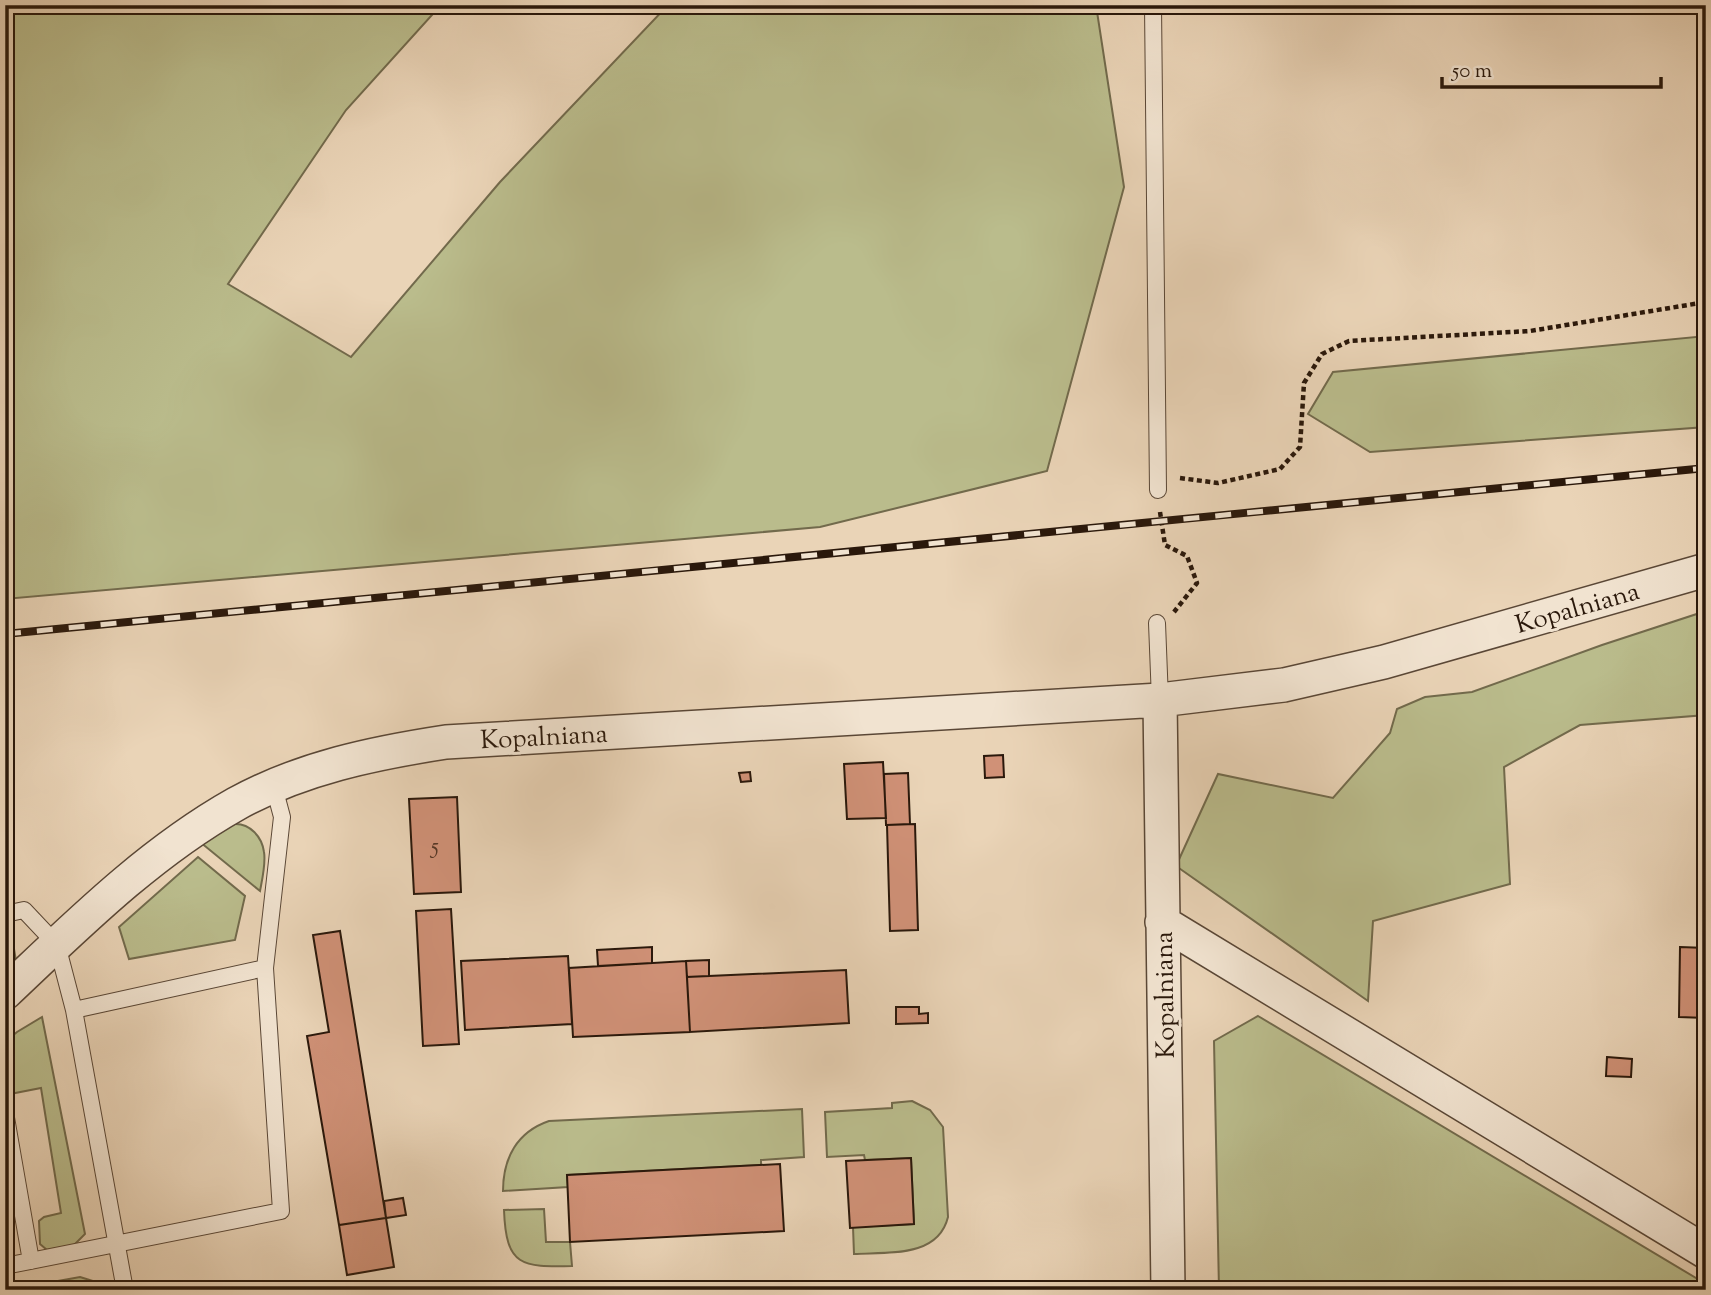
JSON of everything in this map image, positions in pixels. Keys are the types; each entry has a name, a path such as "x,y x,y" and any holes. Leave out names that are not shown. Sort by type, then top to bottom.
{"street":[{"name":"Kopalniana","path":"5,993 149,862 195,829 238,803 274,787 356,758 446,742 1160,699 1284,685 1346,671 1706,570"},
{"name":"Kopalniana","path":"1160,699 1168,1290"},
{"path":"1163,922 1706,1252"}],"lane":[{"path":"1153,5 1158,482"},
{"path":"1157,628 1160,699"},
{"path":"5,1266 281,1211 265,968 282,817 274,787"},
{"path":"5,914 24,910 57,945 74,1010 125,1290"},
{"path":"74,1010 265,968"},
{"path":"5,1112 31,1261"}],"path":[{"path":"1157,628 1197,583 1187,556 1165,545 1158,482 1217,483 1280,470 1300,447 1304,383 1322,354 1349,341 1530,331 1706,303"}],"green space":[{"path":"5,5 441,5 346,110 228,284 351,357 500,182 668,5 1096,5 1124,187 1047,471 820,527 5,599"},
{"path":"1706,336 1706,427 1370,452 1308,414 1333,372"},
{"path":"1706,611 1706,715 1580,725 1504,767 1510,884 1373,921 1368,1001 1176,866 1218,774 1333,798 1390,733 1397,709 1425,697 1472,692"},
{"path":"234,824 250,828 263,846 264,872 260,891 200,842"},
{"path":"198,857 245,896 235,940 129,959 119,927"},
{"path":"5,941 14,949 16,961 5,977"},
{"path":"1258,1016 1706,1284 1706,1290 1219,1290 1214,1041"},
{"path":"42,1017 85,1234 74,1245 47,1250 40,1244 39,1221 61,1213 41,1088 5,1095 5,1042"},
{"path":"912,1101 930,1110 943,1127 948,1217 934,1240 923,1246 896,1252 854,1254 853,1227 914,1224 911,1158 865,1160 864,1155 827,1157 825,1112 892,1108 892,1103"},
{"path":"802,1109 804,1157 761,1160 761,1165 567,1175 568,1187 503,1191 506,1168 514,1148 528,1132 549,1121"},
{"path":"544,1209 546,1242 570,1242 572,1266 529,1264 513,1253 508,1243 504,1210"},
{"path":"80,1277 93,1281 94,1285 84,1290 43,1290 58,1281"}],"building":[{"path":"1003,755 1004,777 985,778 984,756"},
{"path":"883,762 886,818 847,819 844,764"},
{"path":"750,772 751,781 741,782 739,773"},
{"path":"908,773 910,824 886,825 884,774"},
{"path":"457,797 461,892 414,894 409,799"},
{"path":"915,824 918,930 890,931 887,825"},
{"path":"451,909 459,1044 423,1046 416,911"},
{"path":"340,931 386,1218 339,1225 307,1036 329,1032 313,935"},
{"path":"652,947 652,963 598,966 597,950"},
{"path":"1680,947 1706,948 1706,1018 1679,1017"},
{"path":"568,956 572,1024 465,1030 461,961"},
{"path":"709,960 709,976 687,977 686,961"},
{"path":"686,961 690,1032 573,1037 569,968"},
{"path":"846,970 849,1023 690,1032 687,977"},
{"path":"896,1007 919,1007 919,1014 928,1013 928,1023 896,1024"},
{"path":"1607,1057 1632,1059 1631,1077 1606,1076"},
{"path":"911,1158 914,1224 850,1228 846,1161"},
{"path":"780,1164 784,1231 570,1242 567,1175"},
{"path":"403,1198 406,1215 386,1218 384,1201"},
{"path":"386,1218 394,1267 347,1275 339,1225"}],"railway":[{"path":"5,634 1706,468"}]}
